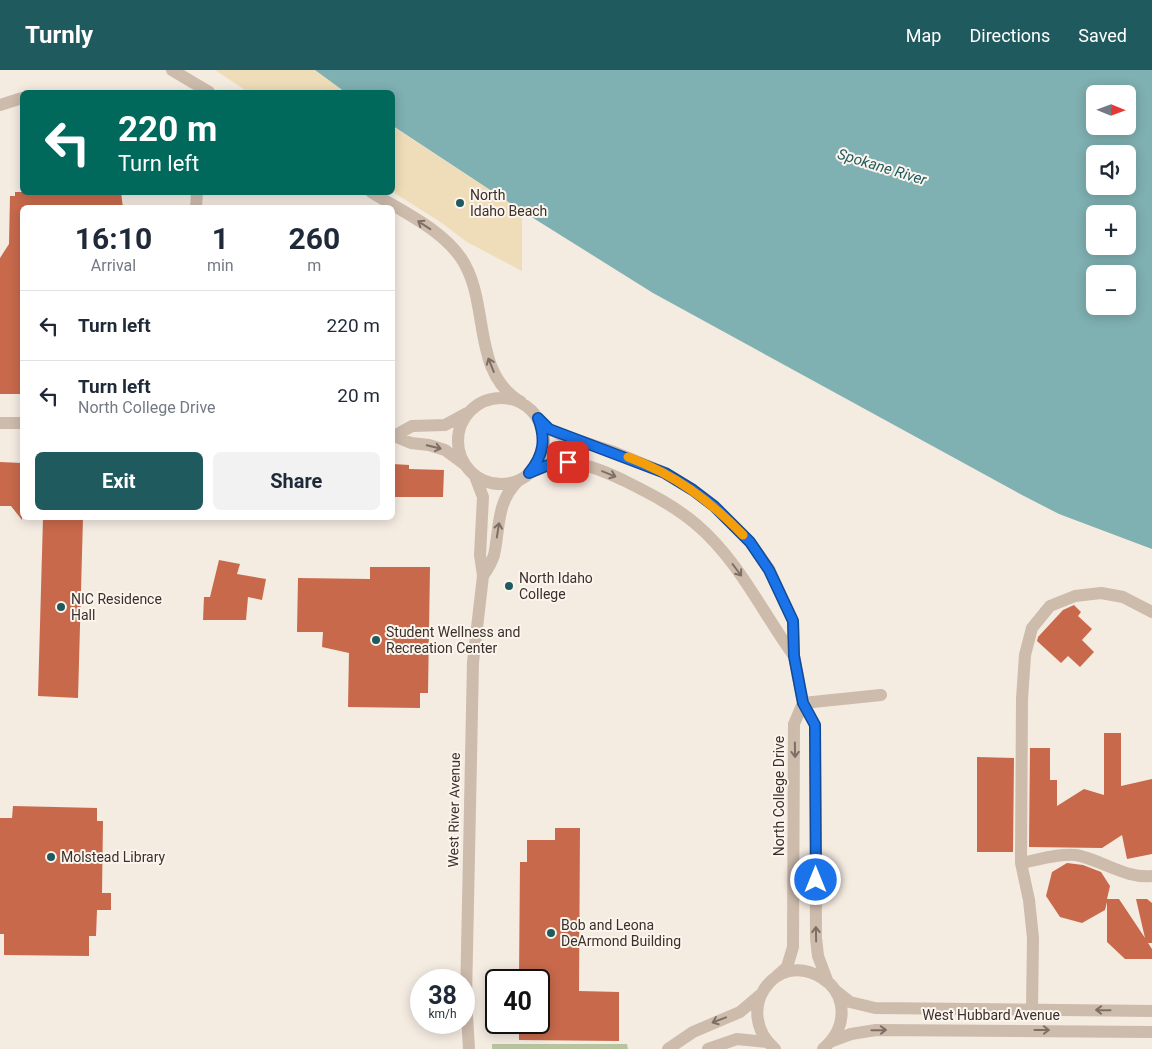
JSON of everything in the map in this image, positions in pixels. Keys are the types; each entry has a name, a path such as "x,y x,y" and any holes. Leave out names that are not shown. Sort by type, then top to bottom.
{"street":[{"path":"172,70 206,90"},
{"path":"0,105 20,99"},
{"path":"376,195 392,205"},
{"path":"395,207 429,228 460,257 470,274 486,353 498,383 508,395 520,402 549,429 561,435 614,452 665,473 693,490 714,506 750,542 773,577 793,621 794,656 803,703 815,725 816,938 818,956 827,980 836,991 841,1003 842,1016 839,1029 828,1045"},
{"path":"395,434 412,426 445,425 481,403 497,398 509,398 520,402"},
{"path":"467,413 458,434 458,446 471,471"},
{"path":"524,476 542,453 543,435 538,418"},
{"path":"0,423 20,423"},
{"path":"395,435 411,443 446,450 471,471 497,484 524,476 553,463 568,462 584,465 612,476 672,506 698,526 718,545 754,594 774,628 794,656"},
{"name":"West River Avenue","path":"468,1048 466,999 473,662 483,576 480,555 483,497 471,471"},
{"name":"West River Avenue","path":"483,576 494,558 503,500 510,488 524,476"},
{"path":"1032,1009 1033,938 1029,900 1022,863 1022,699 1025,655 1032,628 1050,606 1075,596 1101,593 1123,597 1152,612"},
{"path":"803,703 881,695"},
{"name":"North College Drive","path":"760,995 767,985 787,967 793,947 794,724 803,703"},
{"path":"1022,863 1075,855 1097,860 1127,874 1152,876"},
{"path":"777,976 789,971 802,970 827,980"},
{"name":"West Hubbard Avenue","path":"836,991 850,1002 866,1007 1152,1011"},
{"path":"760,995 756,1007 756,1019 760,1031 771,1045"},
{"path":"668,1049 693,1032 740,1012 760,995"},
{"name":"West Hubbard Avenue","path":"828,1045 851,1034 876,1030 1152,1032"},
{"path":"708,1049 737,1039 771,1045"}],"green space":[{"path":"492,1044 627,1044 628,1049 492,1049"}],"sand":[{"path":"215,70 315,70 342,90 245,90"},
{"name":"North Idaho Beach","path":"395,128 522,211 522,271 467,242 439,221 395,193"}],"water":[{"name":"Spokane River","path":"315,70 1152,70 1152,549 1059,514 653,293 522,211 395,127 395,90 342,90"}],"building":[{"path":"15,192 20,192 20,195 121,195 123,205 20,205 20,394 0,394 0,258 9,244 10,196 15,196"},
{"path":"0,462 20,463 20,517 11,506 0,506"},
{"path":"395,464 409,465 409,469 444,470 443,497 395,497"},
{"name":"NIC Residence Hall","path":"43,520 83,520 78,698 38,696"},
{"path":"219,560 240,564 237,574 266,579 262,600 248,597 246,620 203,620 204,597 210,597"},
{"name":"Student Wellness and Recreation Center","path":"370,567 430,567 428,693 420,693 420,708 348,707 349,653 322,647 323,632 297,632 298,578 370,579"},
{"path":"1074,605 1081,612 1078,616 1092,629 1082,640 1094,652 1080,667 1068,656 1061,663 1037,641 1038,637 1063,610"},
{"path":"1104,733 1121,733 1121,786 1152,779 1152,854 1127,859 1122,835 1102,848 1029,847 1030,748 1050,748 1050,780 1057,780 1057,806 1084,789 1104,795"},
{"path":"977,757 1014,758 1013,852 977,852"},
{"name":"Molstead Library","path":"13,806 97,808 97,821 103,821 102,893 111,893 111,910 97,910 96,936 89,936 89,956 4,955 4,934 0,934 0,818 12,818"},
{"name":"Bob and Leona DeArmond Building","path":"555,828 580,828 579,991 619,992 619,1041 519,1040 519,1034 550,1034 550,969 519,969 520,862 527,862 527,840 555,840"},
{"path":"1067,863 1083,865 1101,872 1110,886 1107,899 1119,899 1145,938 1136,899 1147,899 1152,903 1152,943 1148,943 1152,949 1152,959 1125,959 1107,942 1107,902 1105,910 1082,923 1060,917 1046,896 1052,872"}],"slow traffic":[{"path":"628,457 665,473 693,490 714,506 743,535"}],"place":[{"name":"North Idaho Beach","path":"460,203"},
{"name":"North Idaho College","path":"509,586"},
{"name":"NIC Residence Hall","path":"61,607"},
{"name":"Student Wellness and Recreation Center","path":"376,640"},
{"name":"Molstead Library","path":"51,857"},
{"name":"Bob and Leona DeArmond Building","path":"551,933"}],"route":[{"path":"568,462 553,463 529,473 537,464 542,453 544,441 538,418 549,429 561,435 644,464 665,473 693,490 714,506 750,542 769,570 785,600 793,621 794,656 803,703 815,725 816,880"}]}
